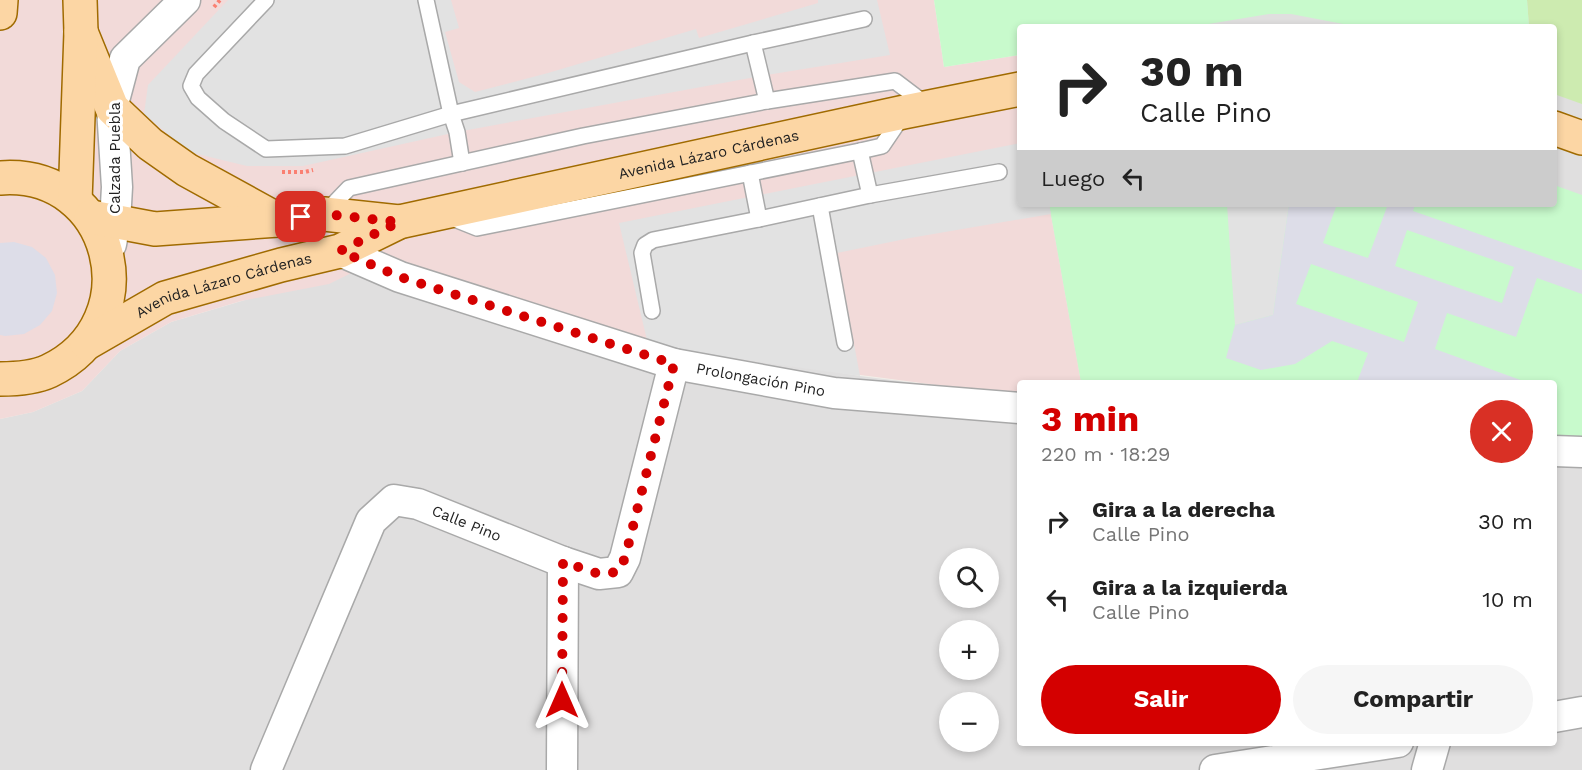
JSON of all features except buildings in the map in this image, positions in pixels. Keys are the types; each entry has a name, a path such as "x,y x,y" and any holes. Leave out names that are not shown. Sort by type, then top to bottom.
{"main road":[{"path":"0,13 1,0"},
{"path":"0,380 24,379 48,372 69,360 87,343 99,324 107,303 110,280 108,258 93,214 80,0"},
{"path":"81,32 112,108 150,144 187,170 278,220"},
{"name":"Avenida Lázaro Cárdenas","path":"87,343 165,298 340,251 399,222 1017,90"},
{"path":"1557,129 1582,138"},
{"path":"0,178 36,180 57,188 93,214"},
{"name":"Avenida Lázaro Cárdenas","path":"93,214 155,229 278,220 324,214 399,222"}],"street":[{"path":"81,32 125,59 185,0"},
{"name":"Calzada Puebla","path":"93,214 117,187 112,108 125,59"},
{"name":"Prolongación Pino","path":"340,251 400,277 674,364 834,393 1017,408"},
{"name":"Calle Pino","path":"266,770 371,521 394,500 418,504 599,574 618,572 625,558 674,364"},
{"path":"1557,451 1582,452"},
{"path":"562,770 563,562"},
{"path":"1557,716 1582,712"},
{"path":"1215,770 1372,746"},
{"path":"1427,770 1435,746"}],"lane":[{"path":"266,0 196,74 191,86 198,98 224,121 266,149 345,146 451,114 864,19"},
{"path":"426,0 457,132 462,163"},
{"path":"753,43 767,101"},
{"path":"324,214 349,188 583,136 767,101 895,81 917,110 882,146 860,151 477,228 439,213"},
{"path":"860,151 870,195"},
{"path":"750,172 759,219"},
{"path":"652,311 642,253 645,244 653,240 870,195 999,172"},
{"path":"820,206 845,343"}],"shaded area":[{"path":"0,0 934,0 944,67 1017,55 1017,207 1050,207 1081,380 1017,380 1017,396 701,354 376,261 329,284 241,301 171,322 120,351 82,391 33,412 0,419"},
{"path":"228,0 451,0 459,28 445,32 459,82 475,92 696,29 699,38 818,3 818,0 877,0 890,55 761,76 457,132 303,166 247,166 189,152 144,114 148,85"},
{"path":"934,0 1582,0 1582,770 0,770 0,419 33,412 82,391 120,351 171,322 376,261 647,340 860,376 1017,396 1017,746 1557,746 1557,380 1081,380 1050,207 1557,207 1557,24 1017,24 1017,53"},
{"path":"1017,144 1017,207 1050,207 1051,214 837,253 860,376 701,354 647,340 619,223"},
{"path":"1227,207 1289,207 1273,315 1235,325"},
{"path":"1289,207 1336,207 1323,243 1368,258 1387,207 1414,207 1413,211 1582,270 1582,294 1537,278 1516,337 1447,313 1435,349 1520,380 1358,380 1368,353 1332,341 1295,364 1261,370 1226,358 1235,325 1273,315","holes":["1407,230 1514,267 1502,303 1395,266","1311,264 1418,302 1404,342 1296,304"]},
{"path":"14,242 32,247 46,258 55,275 57,293 52,311 40,325 24,334 5,336 0,335 0,243"}],"green space":[{"path":"934,0 1527,0 1529,24 1343,24 1291,14 1269,14 1208,24 1017,24 1017,55 944,67"},
{"path":"1527,0 1582,0 1582,104 1557,95 1557,24 1529,24"},
{"path":"1557,186 1582,195 1582,446 1557,444 1557,380 1081,380 1050,207 1557,207"}],"route":[{"path":"301,217 324,214 399,222 340,251 400,277 674,364 625,558 618,572 599,574 563,562 562,700"}]}
